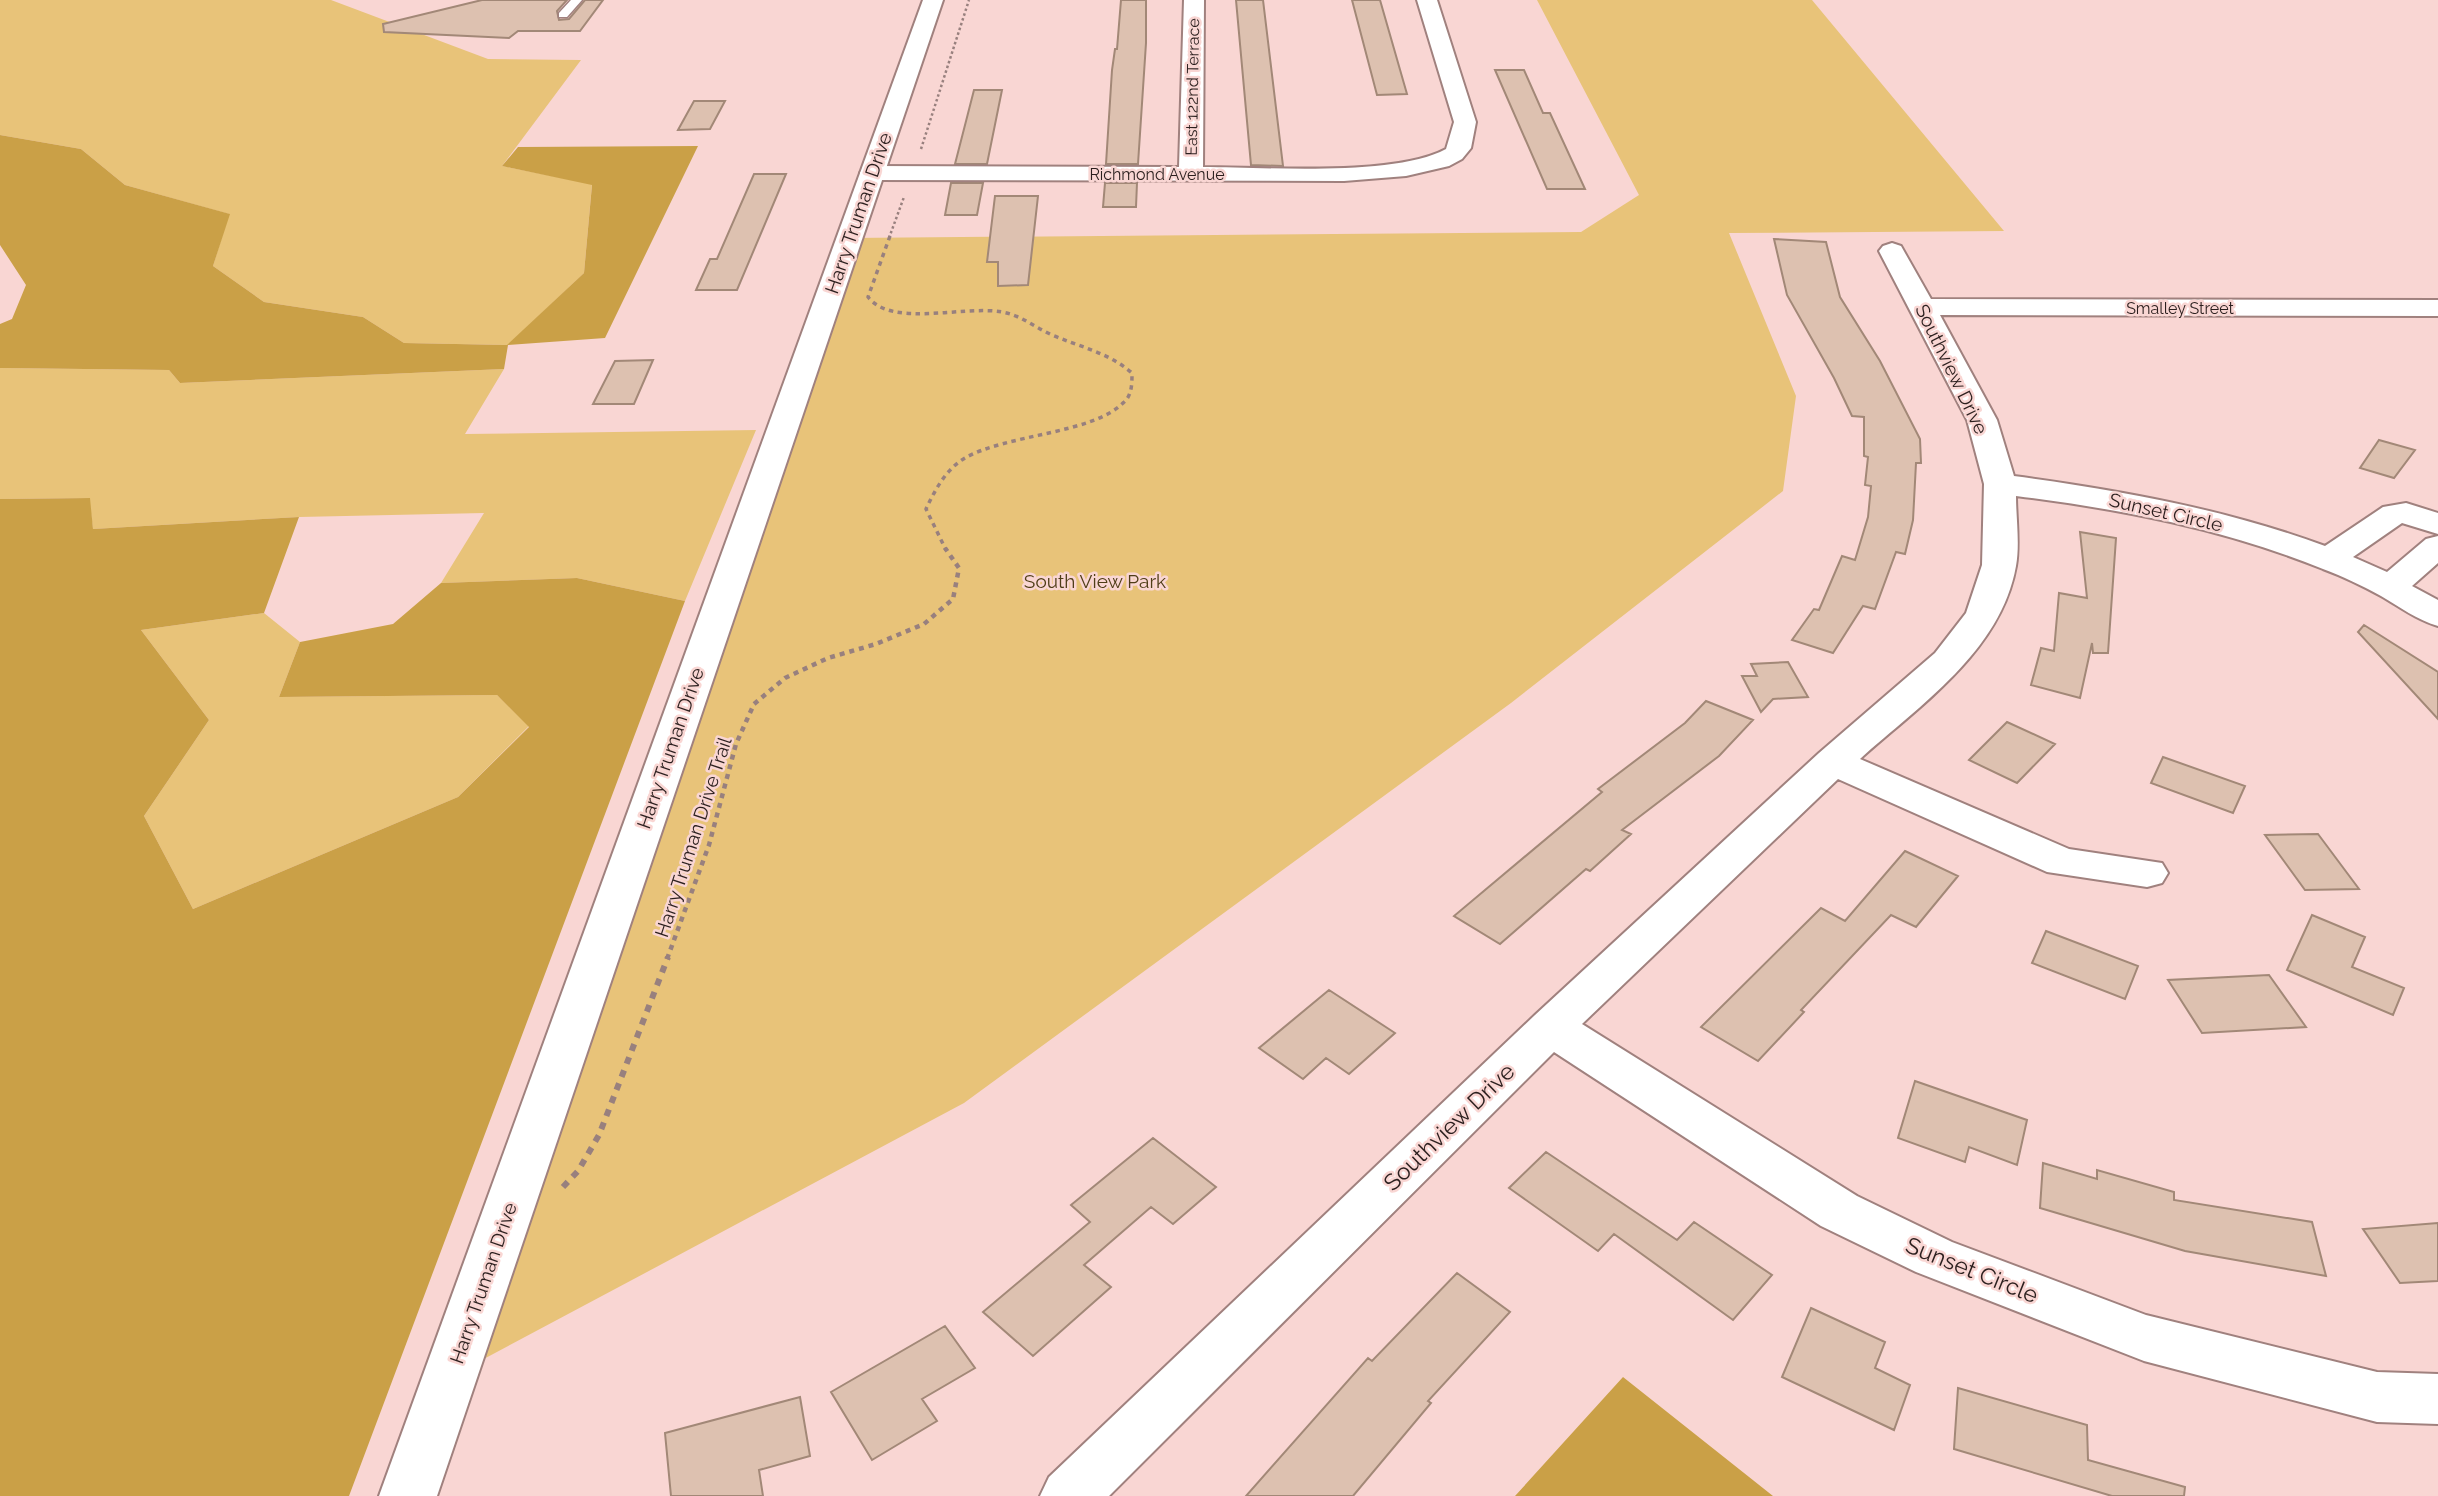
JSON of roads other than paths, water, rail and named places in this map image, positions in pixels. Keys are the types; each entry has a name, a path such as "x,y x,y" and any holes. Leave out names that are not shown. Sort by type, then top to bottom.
{"street":[{"name":"Harry Truman Drive","path":"408,1496 933,0"},
{"name":"East 122nd Terrace","path":"1191,175 1194,0"},
{"name":"Richmond Avenue","path":"872,173 1344,174 1406,169 1441,161 1459,148 1465,122 1427,0"},
{"name":"Southview Drive","path":"1069,1496 1551,1027 1833,762 1948,661 1983,614 1999,565 2000,484 1982,420 1892,251"},
{"name":"Smalley Street","path":"1922,307 2438,308"},
{"name":"Sunset Circle","path":"2000,484 2084,494 2154,507 2243,530 2328,559 2390,587 2438,615"},
{"path":"2328,559 2394,514 2406,513 2438,524"},
{"path":"2390,587 2438,546"},
{"path":"1833,762 2062,862 2147,873"},
{"name":"Sunset Circle","path":"1551,1027 1839,1211 1934,1257 2144,1338 2377,1396 2438,1399"}],"lane":[{"path":"563,15 577,0"}],"park label":[{"name":"South View Park","path":"1095,581"}]}
